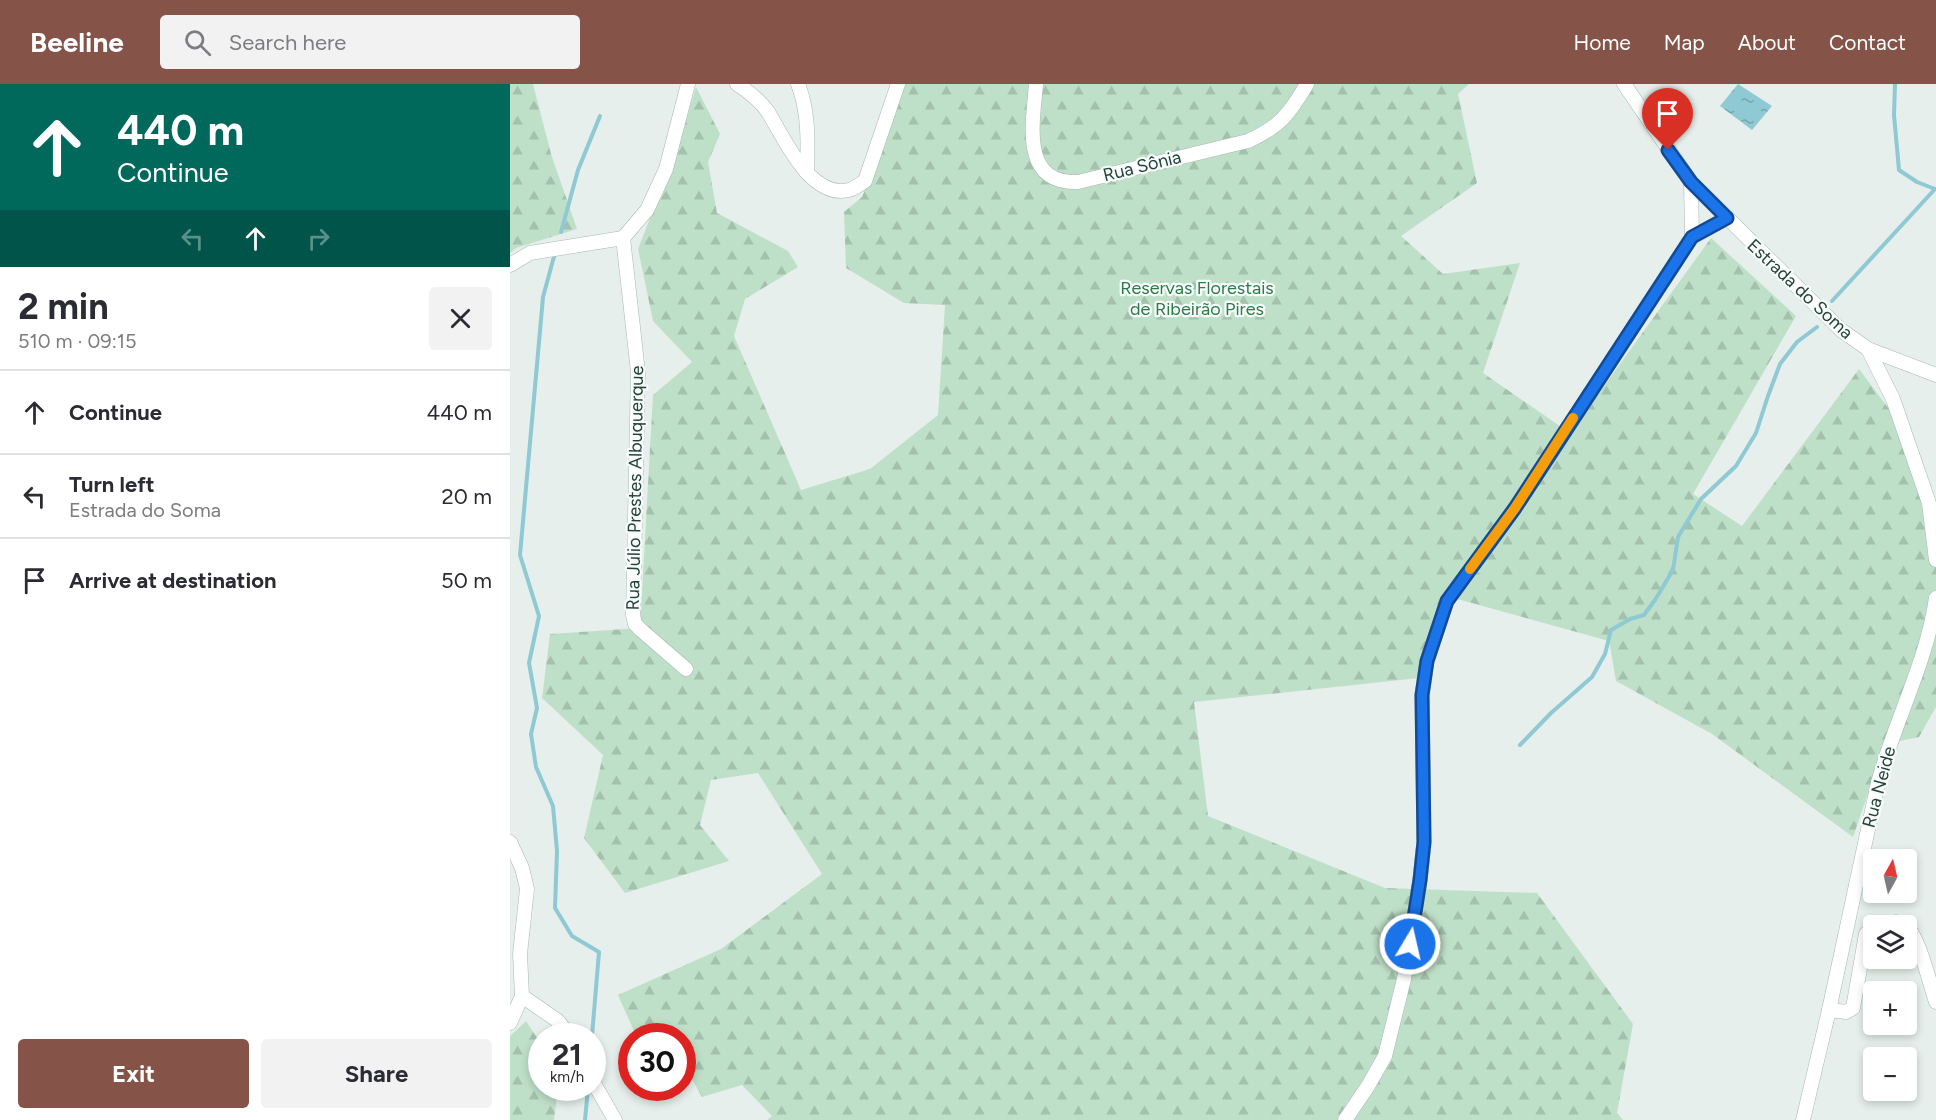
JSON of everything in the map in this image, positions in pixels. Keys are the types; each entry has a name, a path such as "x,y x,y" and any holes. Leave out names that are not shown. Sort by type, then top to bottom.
{"street":[{"path":"510,265 530,253 623,238 647,210 666,169 688,84"},
{"path":"737,84 753,95 767,111 779,134 807,172 826,188 839,191 851,190 865,181 898,84"},
{"path":"798,84 804,100 808,140 807,172"},
{"name":"Rua Sônia","path":"1036,84 1033,132 1036,158 1045,173 1056,180 1070,182 1248,141 1266,133 1281,122 1307,84"},
{"name":"Estrada do Soma","path":"1624,84 1691,182 1841,330 1868,349 1936,375"},
{"path":"1691,182 1692,237"},
{"path":"1345,1120 1385,1056 1404,979 1424,842 1422,695 1427,661 1447,601 1515,508 1692,237 1727,218"},
{"name":"Rua Júlio Prestes Albuquerque","path":"623,238 638,372 633,615 635,624 686,669"},
{"path":"1868,349 1893,399 1929,503 1936,560"},
{"name":"Rua Neide","path":"1803,1120 1878,783 1885,757 1928,642 1936,598"},
{"path":"510,842 522,868 527,889 520,954 522,996 510,1023"},
{"path":"1917,945 1936,1002"},
{"path":"1829,1010 1846,1012 1853,1008 1863,951"},
{"path":"522,996 560,1023"},
{"path":"605,1101 615,1120"}],"green space":[{"path":"510,84 533,84 551,154 577,229 516,248 510,253"},
{"name":"Reservas Florestais de Ribeirão Pires","path":"905,84 1469,84 1458,94 1477,183 1401,236 1443,274 1520,263 1483,373 1570,433 1711,238 1796,316 1693,494 1742,526 1859,369 1901,425 1936,551 1936,707 1919,737 1885,744 1853,837 1712,734 1616,681 1609,641 1443,595 1419,678 1194,702 1208,816 1385,888 1537,893 1633,1024 1617,1113 1623,1120 767,1120 772,1116 742,1085 702,1097 696,1086 696,1023 630,1023 618,995 721,949 822,874 758,773 711,780 700,825 729,861 625,893 584,838 603,755 542,698 550,634 640,628 653,395 692,362 653,321 638,249 680,141 696,87 720,134 708,162 717,213 788,251 798,267 745,299 734,336 801,490 870,469 938,415 945,305 904,303 846,268 844,212 862,197"},
{"path":"526,1021 528,1024 528,1101 556,1101 554,1120 510,1120 510,1036"}],"water":[{"path":"1738,84 1772,106 1752,130 1720,106"}],"waterway":[{"path":"1895,84 1894,115 1899,170 1917,182 1935,189"},
{"path":"561,232 578,170 600,116"},
{"path":"1832,301 1935,189"},
{"path":"555,253 543,297 520,555 539,616 529,663 537,708 531,734 536,767 553,806 557,851 555,908 572,936 599,952 593,1023"},
{"path":"1520,745 1551,713 1592,677 1605,654 1611,630 1630,619 1644,615 1655,600 1673,570 1678,537 1701,499 1736,466 1756,433 1780,364 1797,342 1817,327"},
{"path":"585,1120 587,1101"}],"slow traffic":[{"path":"1470,569 1515,508 1573,418"}],"route":[{"path":"1410,944 1424,842 1422,695 1427,661 1447,601 1515,508 1692,237 1727,218 1691,182 1668,150"}]}
